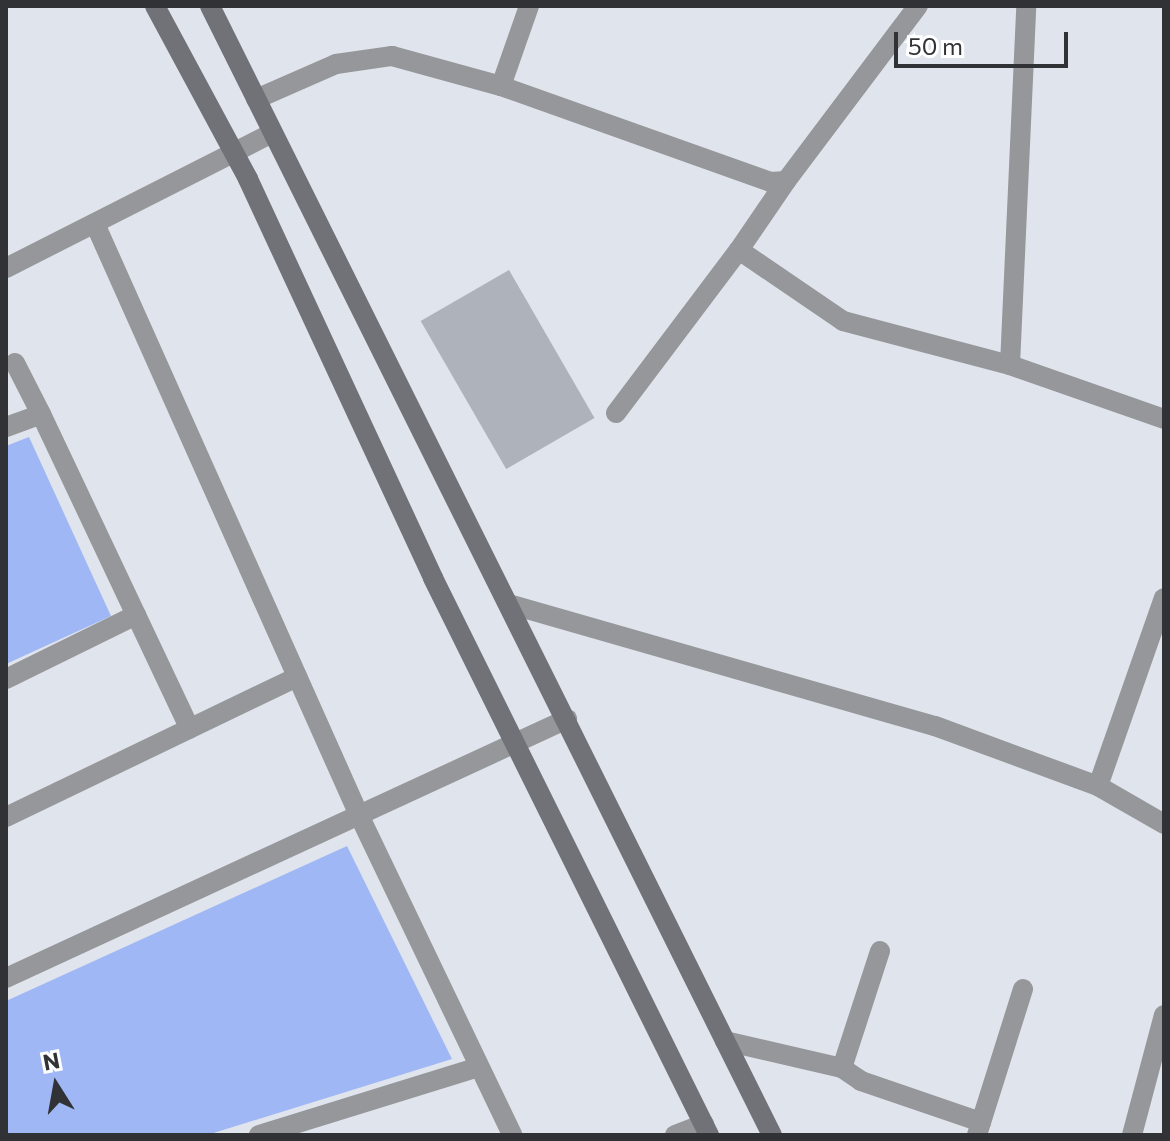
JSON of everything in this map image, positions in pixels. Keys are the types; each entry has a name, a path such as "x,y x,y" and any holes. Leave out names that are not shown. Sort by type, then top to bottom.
{"street":[{"path":"155,6 235,155 515,743 706,1129 675,1135"},
{"path":"210,6 772,1135"},
{"path":"501,86 529,6"},
{"path":"616,413 918,6"},
{"path":"1010,365 1026,6"},
{"path":"256,99 366,56 423,62 501,86 747,175 786,181"},
{"path":"6,268 96,226 272,133"},
{"path":"96,226 359,815 512,1135"},
{"path":"739,250 843,321 1010,365 1164,419"},
{"path":"15,363 190,729"},
{"path":"6,427 41,414"},
{"path":"1098,786 1164,598"},
{"path":"509,604 935,726 1098,786 1164,824"},
{"path":"6,679 136,615"},
{"path":"6,817 297,677"},
{"path":"6,978 567,719"},
{"path":"842,1068 880,951"},
{"path":"725,1041 842,1068 861,1081 979,1128 1023,989"},
{"path":"1132,1135 1164,1015"},
{"path":"259,1135 479,1067"}],"shaded area":[{"path":"29,437 111,616 6,664 6,446"},
{"path":"347,846 452,1059 207,1135 6,1135 6,1001"}],"building":[{"path":"509,270 594,418 506,469 421,321"}]}
